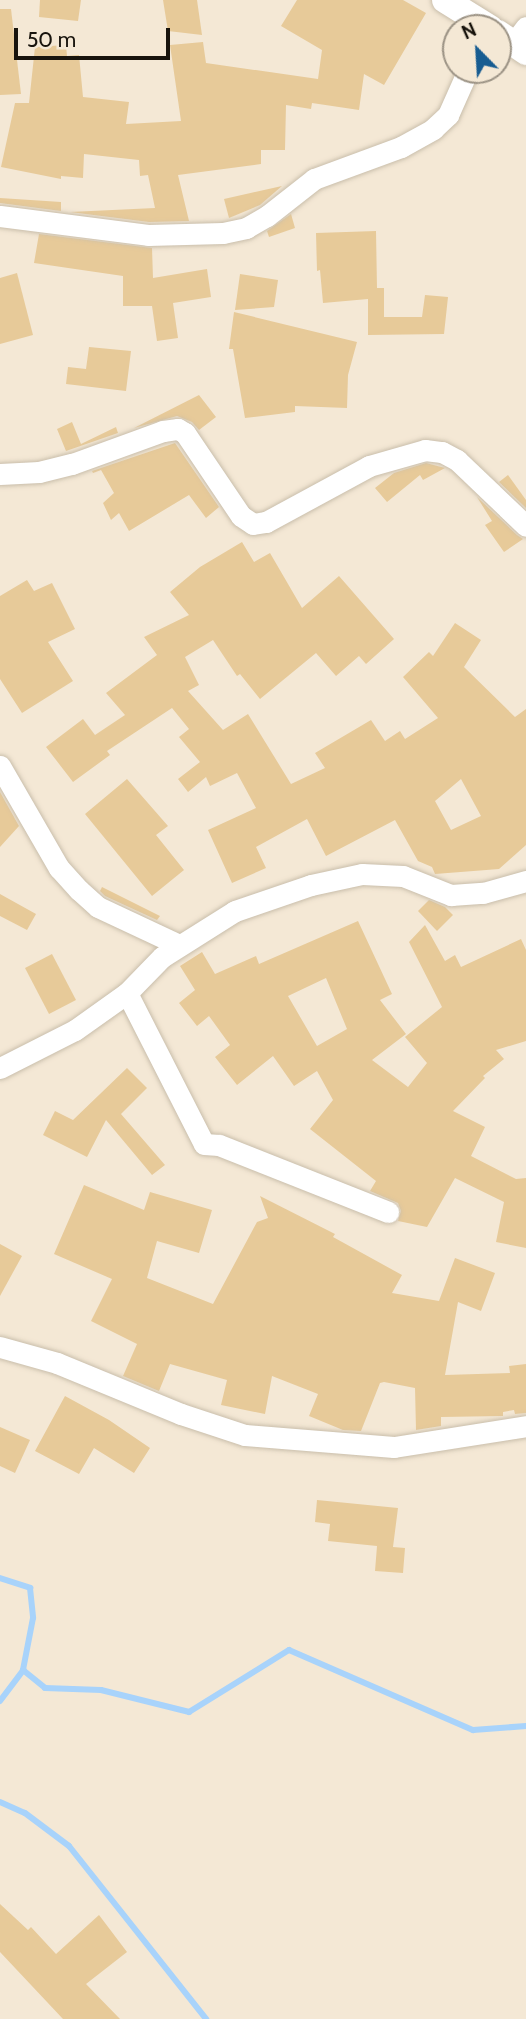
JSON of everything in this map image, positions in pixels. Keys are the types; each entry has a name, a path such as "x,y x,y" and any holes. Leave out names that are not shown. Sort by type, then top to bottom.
{"street":[{"path":"445,0 469,14"},
{"path":"0,216 148,235 223,233 246,228 267,216 314,179 401,147 433,129 448,115 462,84"},
{"path":"0,474 39,472 72,464 163,431 178,429 185,433 241,516 253,524 266,522 369,466 425,450 442,452 457,460 526,526"},
{"path":"0,766 59,868 79,890 99,907 179,945"},
{"path":"0,1068 75,1030 128,993 162,957 236,911 311,885 362,874 403,876 451,895 483,894 526,881"},
{"path":"128,993 204,1144 219,1145 388,1212"},
{"path":"0,1347 57,1363 181,1414 245,1435 394,1447 526,1426"}],"building":[{"path":"40,0 81,0 78,21 39,17"},
{"path":"163,0 197,0 202,35 168,31"},
{"path":"297,0 403,0 426,13 384,85 364,74 359,110 312,103 311,109 286,105 285,150 261,150 261,164 178,175 189,221 149,222 70,212 155,208 148,175 140,176 139,160 84,154 83,178 61,176 61,179 1,167 15,103 29,103 35,47 66,45 67,56 79,55 83,97 129,102 126,124 181,121 170,45 203,42 206,63 318,79 322,50 281,26"},
{"path":"0,9 11,9 21,94 0,95"},
{"path":"282,186 260,205 229,218 224,199"},
{"path":"0,198 61,202 61,211 0,203"},
{"path":"291,214 295,228 269,237 267,231"},
{"path":"376,231 377,288 384,288 384,317 422,317 425,295 448,297 444,334 368,335 368,299 323,303 320,270 317,271 316,233"},
{"path":"39,234 152,248 153,278 207,269 211,297 173,303 178,338 157,341 152,306 123,306 123,276 34,263"},
{"path":"17,273 33,335 0,344 0,278"},
{"path":"240,274 278,280 274,307 235,310"},
{"path":"234,312 357,342 348,375 347,408 295,406 295,412 245,418 233,349 229,349"},
{"path":"89,347 131,351 126,391 66,384 68,367 86,369"},
{"path":"199,395 216,417 199,430 192,422 177,416 134,428"},
{"path":"72,422 81,444 116,427 118,433 66,451 57,429"},
{"path":"175,443 219,507 206,518 189,495 129,531 119,513 111,520 103,503 114,493 101,470 92,471"},
{"path":"426,463 445,468 423,480 420,475 387,502 375,488 394,473"},
{"path":"508,475 526,500 526,508 499,482"},
{"path":"477,497 523,539 504,552 485,525 492,521"},
{"path":"242,542 254,562 270,553 302,608 339,576 394,639 366,664 359,656 336,676 316,653 260,699 240,674 237,676 213,640 185,657 199,685 188,691 223,730 248,714 291,784 325,768 315,753 371,720 385,741 400,731 405,739 438,718 403,677 429,652 433,656 455,623 481,640 464,667 515,717 526,709 526,845 499,869 435,874 432,867 418,861 395,820 326,856 307,819 256,847 266,868 232,883 208,830 256,808 237,773 210,786 206,777 188,792 178,779 200,762 179,737 189,729 172,708 107,751 110,755 73,782 46,747 83,719 95,735 125,715 106,693 157,655 144,637 189,615 170,592 200,567","holes":["461,779 481,816 451,830 435,801"]},
{"path":"27,580 34,591 52,583 75,629 48,642 73,681 22,713 0,679 0,596"},
{"path":"127,779 168,826 156,835 184,870 152,896 85,814"},
{"path":"0,792 19,826 0,847"},
{"path":"102,887 160,916 157,920 105,896 100,891"},
{"path":"0,894 36,914 27,930 0,916"},
{"path":"429,900 445,907 453,915 437,931 418,911"},
{"path":"358,921 392,994 380,1000 406,1034 372,1060 408,1087 427,1063 405,1037 442,1007 409,942 425,925 445,961 455,955 461,967 521,939 526,950 526,1041 496,1050 504,1059 483,1076 485,1078 453,1111 485,1127 471,1156 516,1179 526,1178 526,1248 496,1242 504,1202 455,1178 427,1227 398,1221 401,1211 398,1203 370,1191 376,1181 310,1129 333,1100 317,1071 294,1086 273,1056 237,1085 215,1057 230,1045 209,1016 197,1026 179,1003 195,990 180,966 202,952 215,974 256,956 259,964","holes":["326,978 347,1029 317,1046 288,996"]},
{"path":"52,954 76,1000 49,1014 25,968"},
{"path":"127,1068 147,1088 121,1114 165,1165 152,1175 106,1120 87,1157 43,1135 55,1111 73,1120"},
{"path":"84,1185 144,1210 150,1192 212,1210 199,1253 157,1241 147,1278 213,1304 257,1222 268,1218 260,1196 335,1234 333,1237 402,1275 392,1293 439,1301 455,1258 495,1273 481,1311 458,1302 445,1375 510,1373 509,1366 526,1364 526,1413 515,1414 514,1410 503,1412 503,1416 441,1417 441,1426 416,1430 415,1388 384,1382 380,1383 361,1431 343,1430 309,1416 318,1394 272,1376 265,1414 221,1405 227,1380 170,1364 159,1391 123,1376 137,1344 91,1321 112,1279 54,1254"},
{"path":"0,1244 22,1256 0,1296"},
{"path":"65,1396 109,1420 150,1448 134,1473 94,1448 79,1474 35,1451"},
{"path":"0,1427 30,1440 15,1473 0,1466"},
{"path":"317,1500 398,1508 393,1547 405,1548 403,1573 375,1571 377,1546 328,1541 330,1524 315,1522"},
{"path":"0,1904 28,1930 31,1927 56,1954 99,1915 127,1952 86,1984 120,2019 63,2019 0,1952"}],"waterway":[{"path":"0,1578 30,1588 33,1618 23,1670 45,1688 101,1690 189,1712 289,1650 473,1730 526,1726"},
{"path":"0,1701 23,1670"},
{"path":"0,1802 25,1813 69,1846 206,2019"}]}
